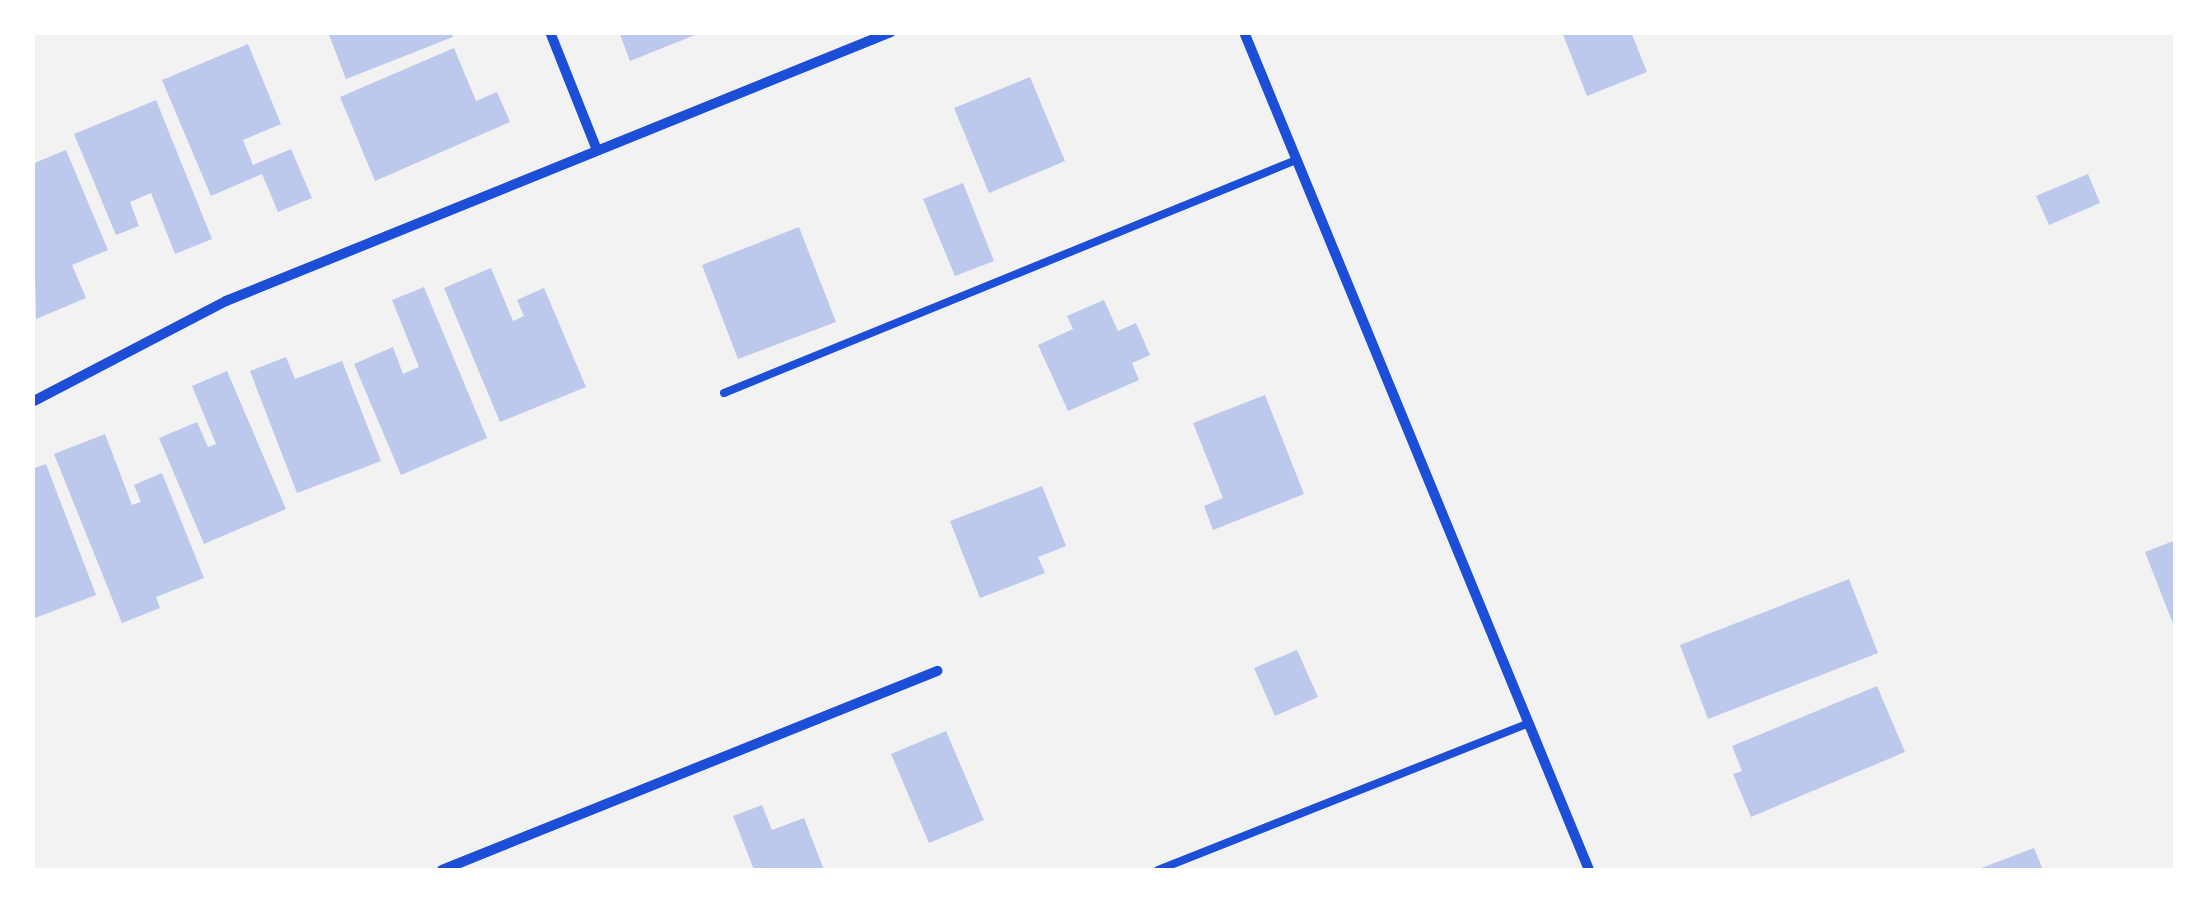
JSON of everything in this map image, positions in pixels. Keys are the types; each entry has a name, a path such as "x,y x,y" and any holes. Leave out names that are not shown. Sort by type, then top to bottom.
{"street":[{"path":"550,32 597,150"},
{"path":"32,402 226,301 891,32"},
{"path":"1244,32 1589,870"},
{"path":"442,870 936,672"}],"lane":[{"path":"724,392 1296,160"},
{"path":"1158,870 1530,723"}],"building":[{"path":"328,32 451,32 453,37 346,79"},
{"path":"619,32 700,32 700,33 630,61"},
{"path":"1562,32 1631,32 1647,72 1587,96"},
{"path":"248,44 281,124 243,140 253,165 291,149 312,198 278,212 262,174 211,196 162,80"},
{"path":"454,48 476,101 497,92 510,122 375,181 340,97"},
{"path":"1030,77 1065,161 989,193 954,108"},
{"path":"156,100 212,239 175,254 151,193 130,202 139,226 116,235 74,134"},
{"path":"66,150 108,250 72,265 86,298 36,319 32,164"},
{"path":"2088,174 2100,203 2049,225 2036,196"},
{"path":"963,183 994,261 955,276 923,199"},
{"path":"799,227 836,322 738,359 702,265"},
{"path":"491,268 513,321 524,316 517,300 544,288 586,387 500,422 444,288"},
{"path":"424,287 487,438 401,475 354,364 393,347 403,374 419,367 392,300"},
{"path":"1104,300 1118,331 1136,323 1150,355 1132,363 1139,380 1068,411 1038,345 1073,329 1067,316"},
{"path":"286,357 295,379 342,361 381,461 297,493 250,371"},
{"path":"227,371 286,509 204,544 159,438 197,422 208,447 216,444 192,386"},
{"path":"1265,395 1304,494 1213,530 1204,506 1223,498 1193,423"},
{"path":"105,434 132,505 141,502 134,485 162,473 204,578 156,597 160,608 122,623 54,454"},
{"path":"46,464 96,595 32,619 32,469"},
{"path":"1042,486 1066,546 1038,557 1045,573 980,598 950,521"},
{"path":"2176,540 2176,629 2175,629 2145,552"},
{"path":"1849,579 1878,653 1708,719 1680,645"},
{"path":"1297,650 1318,697 1275,716 1254,668"},
{"path":"1877,686 1905,752 1751,817 1733,774 1742,771 1732,746"},
{"path":"946,731 984,820 929,843 891,754"},
{"path":"762,805 772,830 804,818 824,870 754,870 733,816"},
{"path":"2034,848 2043,870 1976,870"}]}
